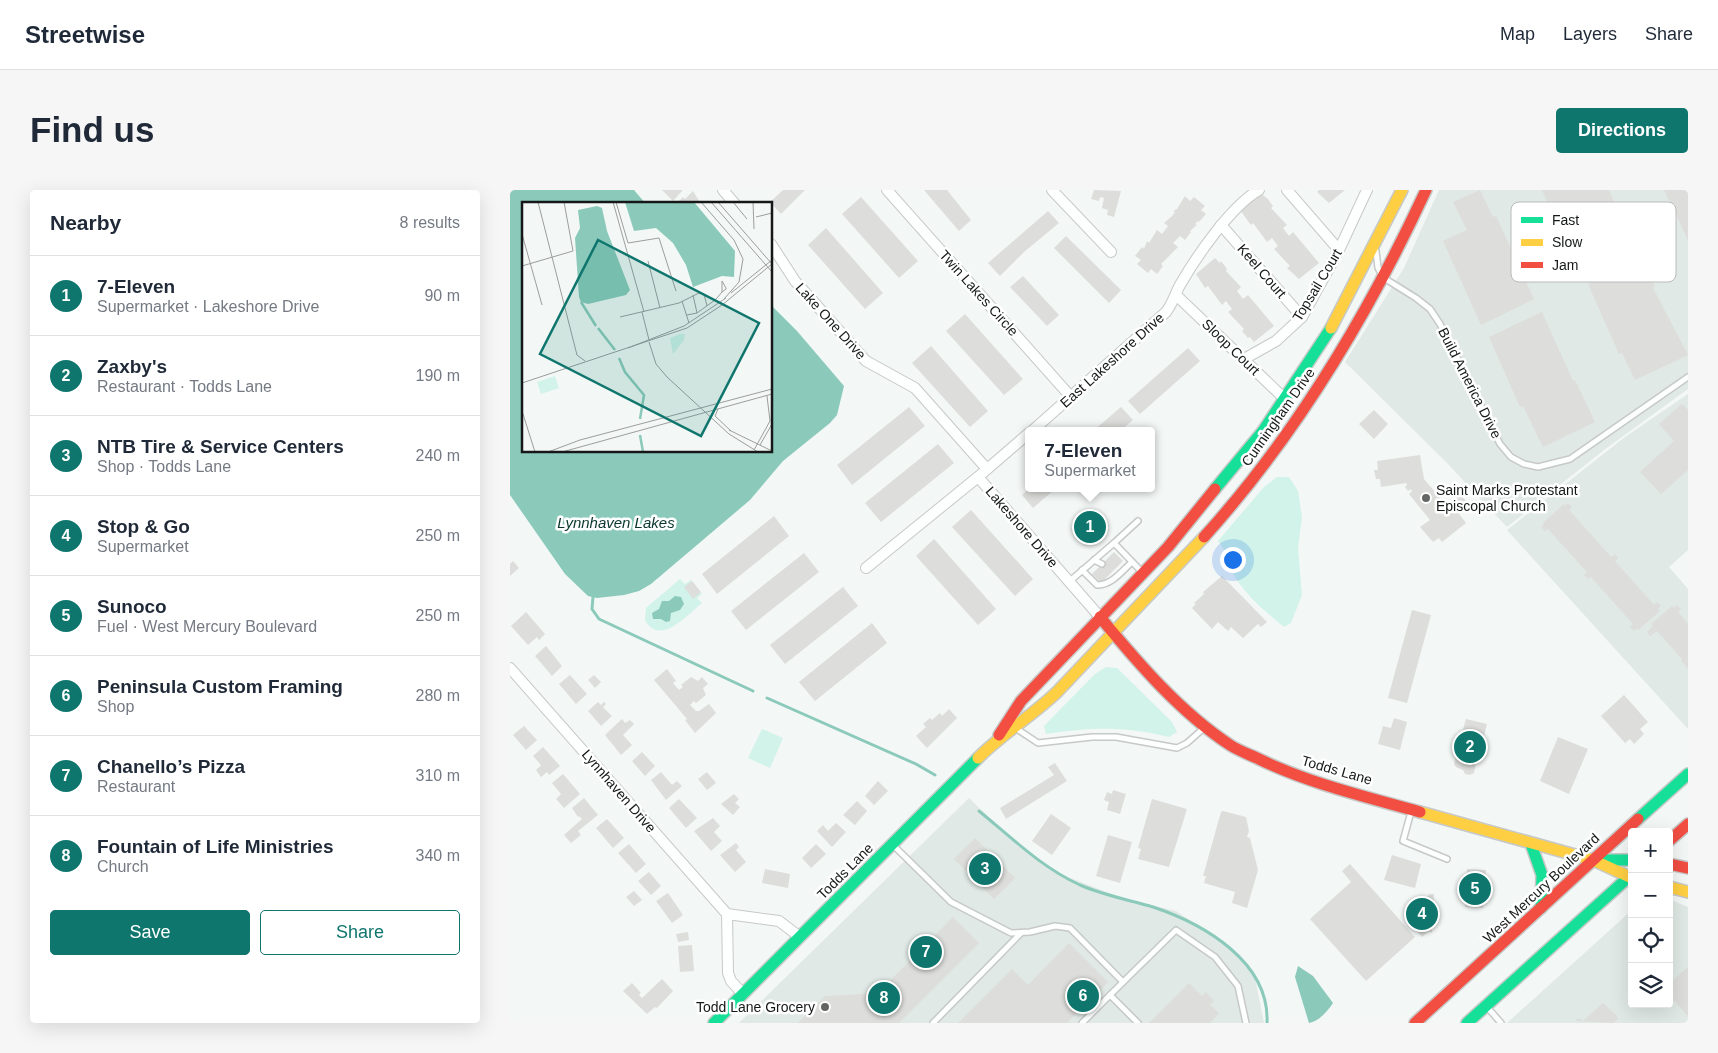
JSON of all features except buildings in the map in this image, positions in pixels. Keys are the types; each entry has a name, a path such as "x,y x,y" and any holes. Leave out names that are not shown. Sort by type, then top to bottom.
{"main road":[{"name":"Cunningham Drive","path":"1100,617 1143,574 1230,473 1285,399 1326,336 1376,245 1402,190"},
{"name":"Cunningham Drive","path":"1114,634 1177,569 1239,497 1284,438 1342,349 1384,278 1426,190"},
{"name":"Todds Lane","path":"997,740 1021,700 1100,617 1114,634 1204,727 1231,746 1280,769 1531,844 1593,860"},
{"name":"Todds Lane","path":"714,1023 997,740 1037,712 1114,634"},
{"name":"West Mercury Boulevard","path":"1414,1023 1688,774"},
{"path":"1673,837 1688,824"},
{"path":"1531,844 1542,868 1544,885 1541,908"},
{"path":"1593,860 1628,860"},
{"path":"1593,860 1628,875"},
{"path":"1673,865 1688,868"},
{"path":"1474,1021 1486,1006 1628,879"},
{"path":"1673,888 1688,892"}],"street":[{"path":"723,190 733,202"},
{"name":"Twin Lakes Circle","path":"887,190 1071,397"},
{"path":"1052,190 1111,252"},
{"name":"East Lakeshore Drive","path":"1037,427 1166,312 1180,284 1221,225 1236,208 1259,190"},
{"path":"1287,190 1339,250"},
{"name":"Topsail Court","path":"1244,359 1276,341 1302,317 1339,250 1367,190"},
{"name":"Keel Court","path":"1221,225 1302,317"},
{"name":"Lake One Drive","path":"772,246 795,281 866,361 915,388 987,469"},
{"name":"Sloop Court","path":"1176,295 1285,399"},
{"path":"978,478 1025,436"},
{"name":"Lakeshore Drive","path":"866,568 978,478 1100,617"},
{"name":"Lynnhaven Drive","path":"510,668 727,914"},
{"path":"743,994 731,981 728,973 727,914 779,921 800,937"}],"lane":[{"path":"1376,245 1376,262 1384,278"},
{"name":"Build America Drive","path":"1384,278 1430,309 1444,332 1500,444 1511,457 1524,464 1538,467 1570,459 1688,377"},
{"path":"1070,581 1138,522"},
{"path":"1114,543 1143,574"},
{"path":"1094,560 1102,564"},
{"path":"1082,570 1097,585 1110,582 1132,562"},
{"path":"1114,570 1121,572"},
{"path":"1015,727 1038,743 1092,737 1116,737 1177,748 1187,743 1204,727"},
{"path":"1412,809 1403,841 1447,859"},
{"path":"892,845 951,902 1010,933 1021,933 1055,926 1070,928 1123,982"},
{"path":"1082,1023 1176,930 1215,958 1238,986 1246,1023"},
{"path":"933,1023 1021,933"},
{"path":"1110,995 1138,1023"},
{"path":"1486,1006 1501,1023"}],"shaded area":[{"path":"1439,190 1688,190 1688,389 1604,450 1507,527 1446,462 1345,362 1404,268"},
{"path":"1688,394 1688,550 1669,567 1688,589 1688,729 1507,530 1625,437"},
{"path":"1277,477 1289,477 1298,491 1302,517 1298,548 1302,595 1291,623 1284,627 1242,587 1234,575 1225,552 1218,541 1264,487"},
{"path":"680,579 685,584 691,580 702,594 697,598 702,603 681,621 666,630 651,628 645,620 646,608"},
{"path":"1106,667 1117,668 1172,722 1177,732 1169,737 1122,729 1093,729 1046,734 1044,726 1095,674"},
{"path":"762,729 783,738 770,768 748,758"},
{"path":"969,798 1018,846 1060,874 1122,898 1176,911 1234,950 1255,978 1264,1023 739,1023"},
{"path":"1673,901 1688,907 1688,1023 1507,1023 1628,914 1628,1008 1673,1008"}],"water":[{"name":"Lynnhaven Lakes","path":"510,190 634,190 644,202 522,202 522,452 772,452 772,306 797,331 844,386 837,415 830,423 783,461 750,500 651,584 639,591 597,598 588,596 565,574 510,495"},
{"path":"675,596 681,597 684,604 680,610 671,613 670,621 653,619 652,613 659,609 662,601 669,601"},
{"path":"1298,966 1313,976 1333,1003 1322,1016 1309,1023 1295,977"}],"waterway":[{"path":"593,597 592,609 599,619 753,691"},
{"path":"767,698 916,764 935,775"},
{"path":"979,811 1027,851 1066,878 1098,892 1173,914 1212,935 1230,948 1246,964 1258,982 1265,1001 1267,1023"}],"traffic: fast":[{"path":"1215,489 1263,431 1331,328"},
{"path":"714,1023 978,758"},
{"path":"1638,819 1688,774"},
{"path":"1531,844 1542,875 1541,908"},
{"path":"1596,860 1628,860"},
{"path":"1467,1023 1628,878"}],"traffic: slow":[{"path":"1331,328 1402,190"},
{"path":"978,758 1057,692 1204,537"},
{"path":"1420,812 1593,860 1628,876"},
{"path":"1673,888 1688,892"}],"traffic: jam":[{"path":"1204,537 1270,457 1328,372 1380,282 1426,190"},
{"path":"999,735 1021,701 1168,547 1215,489"},
{"path":"1100,617 1160,686 1194,718 1234,747 1280,769 1319,783 1420,812"},
{"path":"1415,1023 1638,819"},
{"path":"1673,837 1688,824"},
{"path":"1673,865 1688,868"}],"place":[{"name":"Saint Marks Protestant Episcopal Church","path":"1426,498"},
{"name":"7-Eleven","path":"1090,527"},
{"name":"Zaxby's","path":"1470,747"},
{"name":"NTB Tire & Service Centers","path":"985,869"},
{"name":"Sunoco","path":"1475,889"},
{"name":"Stop & Go","path":"1422,914"},
{"name":"Chanello’s Pizza","path":"926,952"},
{"name":"Peninsula Custom Framing","path":"1083,996"},
{"name":"Fountain of Life Ministries","path":"884,998"},
{"name":"Todd Lane Grocery","path":"825,1007"}]}
